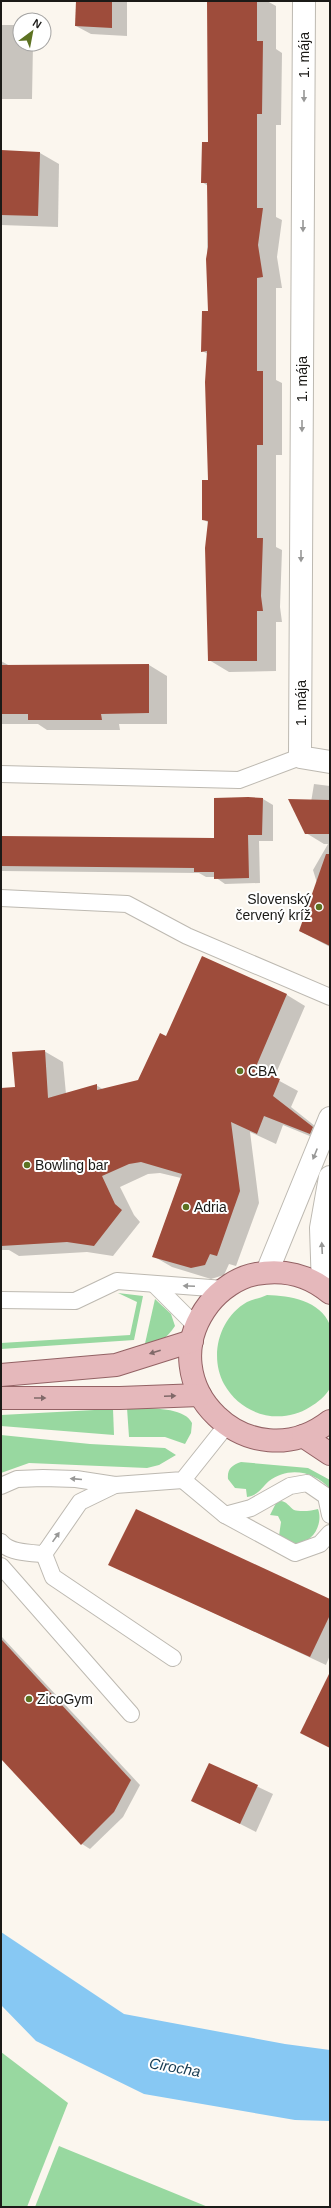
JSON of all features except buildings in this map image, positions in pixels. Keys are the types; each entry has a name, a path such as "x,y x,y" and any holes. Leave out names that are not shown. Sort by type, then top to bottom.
{"main road":[{"path":"327,1290 296,1275 282,1272 267,1272 244,1278 224,1289 208,1306 194,1334 191,1369 200,1395 211,1412 226,1426 244,1435 263,1440 283,1441 303,1436 320,1428 330,1421"},
{"path":"1,1375 116,1365 194,1334"},
{"path":"1,1398 120,1398 200,1395"},
{"path":"303,1436 330,1454"}],"street":[{"name":"1. mája","path":"300,757 304,1"},
{"path":"300,757 330,762"},
{"path":"267,1272 330,1118"},
{"path":"327,1290 321,1228 330,1177"}],"lane":[{"path":"1,774 239,780 300,757"},
{"path":"1,898 127,904 186,936 330,997"},
{"path":"1,1300 75,1301 117,1281 224,1289"},
{"path":"154,1284 194,1334"},
{"path":"183,1480 226,1426"},
{"path":"1,1486 17,1479 43,1478 76,1479 115,1485 183,1480 225,1515 295,1553 320,1544 330,1533"},
{"path":"225,1515 251,1508 290,1486 307,1483 326,1496 330,1515"},
{"path":"44,1554 80,1502 115,1485"},
{"path":"1,1542 4,1546 23,1552 44,1554"},
{"path":"44,1554 53,1577 173,1658"},
{"path":"1,1566 131,1714"}],"green space":[{"path":"118,1293 143,1296 134,1340 1,1349 1,1343 130,1335 137,1302"},
{"path":"267,1295 294,1298 312,1305 319,1310 330,1325 330,1388 324,1396 313,1405 298,1413 286,1416 262,1414 251,1410 240,1403 231,1395 224,1384 217,1362 219,1338 229,1318 237,1309 247,1302"},
{"path":"155,1299 171,1314 175,1326 162,1340 154,1345 144,1348"},
{"path":"127,1408 163,1409 181,1413 188,1417 192,1423 191,1433 185,1444 165,1437 129,1437"},
{"path":"113,1409 114,1435 1,1426 1,1415"},
{"path":"1,1435 90,1444 165,1448 176,1455 159,1465 147,1468 29,1463 1,1473"},
{"path":"241,1462 308,1468 330,1480 330,1489 317,1478 293,1472 276,1476 257,1493 247,1497 246,1489 235,1488 228,1479 229,1470"},
{"path":"280,1501 288,1504 292,1509 297,1511 318,1509 319,1521 317,1528 310,1538 299,1543 293,1543 279,1536 281,1522 278,1516 270,1515 276,1503"},
{"path":"1,2052 68,2103 27,2207 1,2207"},
{"path":"59,2146 208,2207 35,2207"}],"water":[{"name":"Cirocha","path":"1,1932 124,2014 285,2044 330,2050 330,2121 295,2120 144,2094 36,2041 1,2005"}],"place":[{"name":"Slovenský červený kríž","path":"319,907"},
{"name":"CBA","path":"240,1071"},
{"name":"Bowling bar","path":"27,1165"},
{"name":"Adria","path":"186,1207"},
{"name":"ZicoGym","path":"29,1699"}]}
